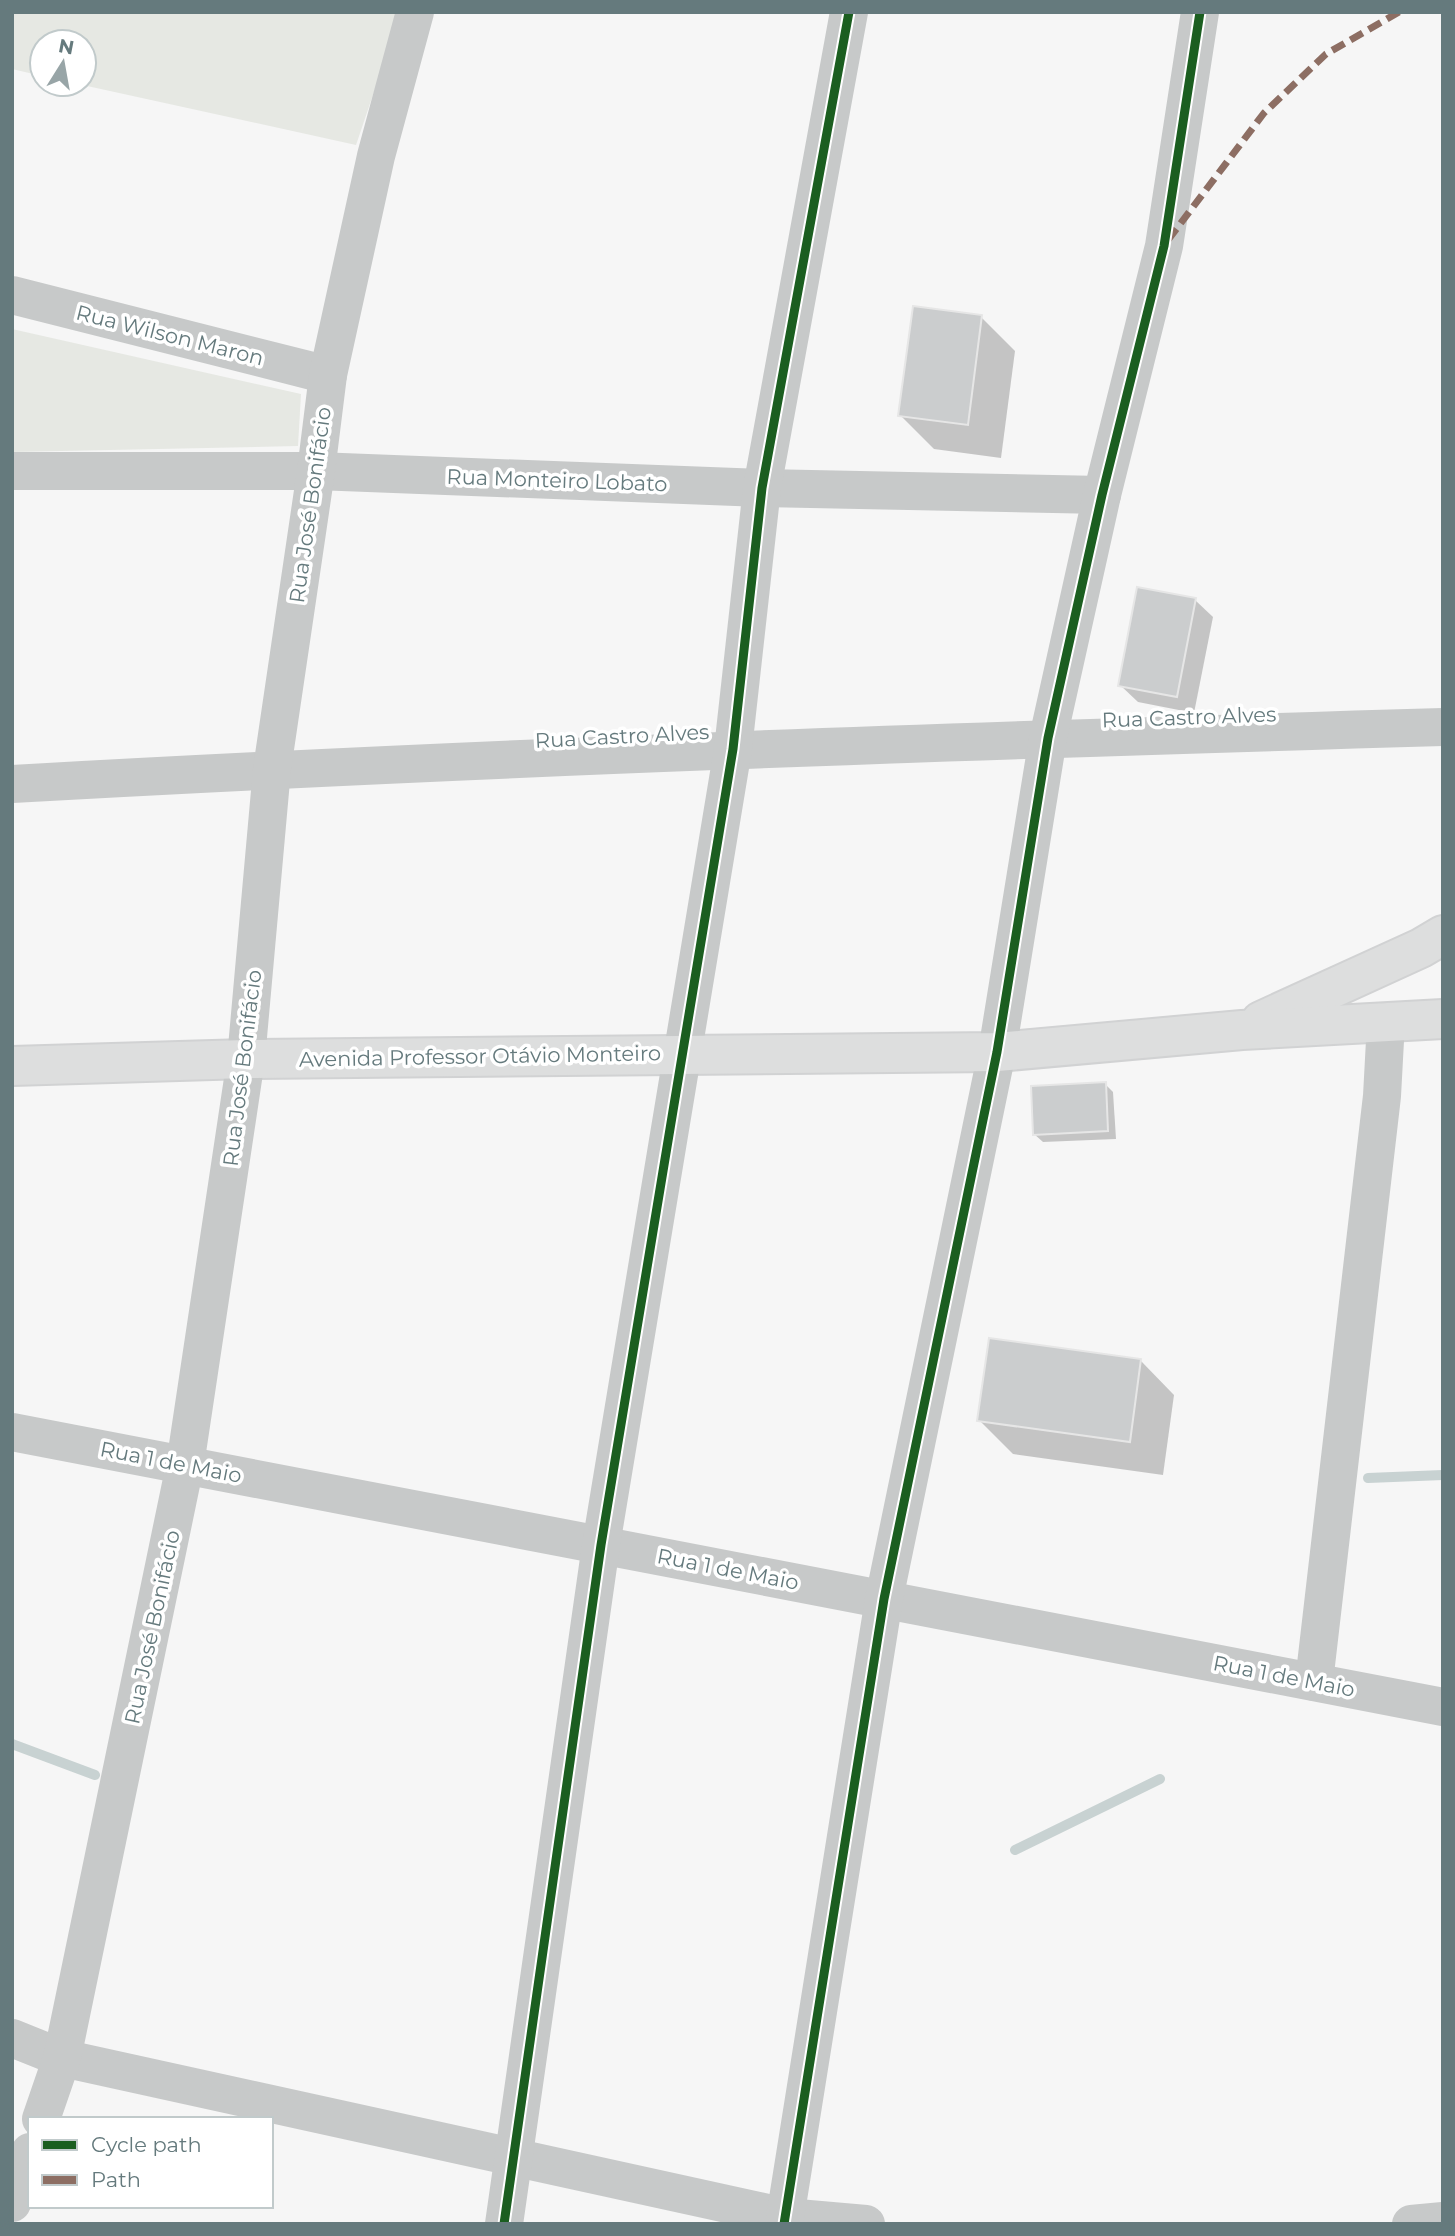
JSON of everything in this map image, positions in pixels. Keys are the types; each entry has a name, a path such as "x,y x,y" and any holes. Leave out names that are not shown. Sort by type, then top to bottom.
{"main road":[{"path":"1242,1030 1421,948 1443,935"},
{"name":"Avenida Professor Otávio Monteiro","path":"12,1066 246,1059 997,1052 1242,1030 1443,1019"}],"street":[{"name":"Rua José Bonifácio","path":"42,2117 62,2059 185,1465 246,1059 272,769 328,374 376,156 415,12"},
{"path":"504,2224 601,1545 733,749 762,488 849,12"},
{"path":"785,2221 884,1599 997,1052 1048,738 1102,495 1164,246 1200,12"},
{"name":"Rua Wilson Maron","path":"12,296 328,374"},
{"name":"Rua Monteiro Lobato","path":"12,471 316,471 762,488 1102,495"},
{"name":"Rua Castro Alves","path":"12,783 733,749 1443,727"},
{"path":"1314,1682 1382,1096 1386,1022"},
{"name":"Rua 1 de Maio","path":"12,1432 1443,1707"},
{"path":"12,2038 62,2059 514,2158 785,2221 866,2224"},
{"path":"12,2203 28,2158"},
{"path":"1410,2224 1443,2221"}],"shaded area":[{"path":"12,12 401,12 356,145 98,88 98,28 28,28 28,73 12,69"},
{"path":"12,329 301,394 298,446 12,452"}],"building":[{"path":"913,306 982,315 968,425 898,416"},
{"path":"1137,587 1196,598 1177,697 1118,686"},
{"path":"1106,1082 1108,1131 1033,1135 1031,1086"},
{"path":"989,1338 1141,1359 1130,1442 977,1421"}],"waterway":[{"path":"1368,1478 1443,1475"},
{"path":"12,1744 95,1775"},
{"path":"1015,1850 1160,1779"}],"marked path":[{"path":"1168,240 1264,113 1326,54 1399,12"}],"cycle path":[{"path":"504,2224 601,1545 733,749 762,488 849,12"},
{"path":"784,2224 884,1599 997,1052 1048,738 1102,495 1164,246 1200,12"}]}
